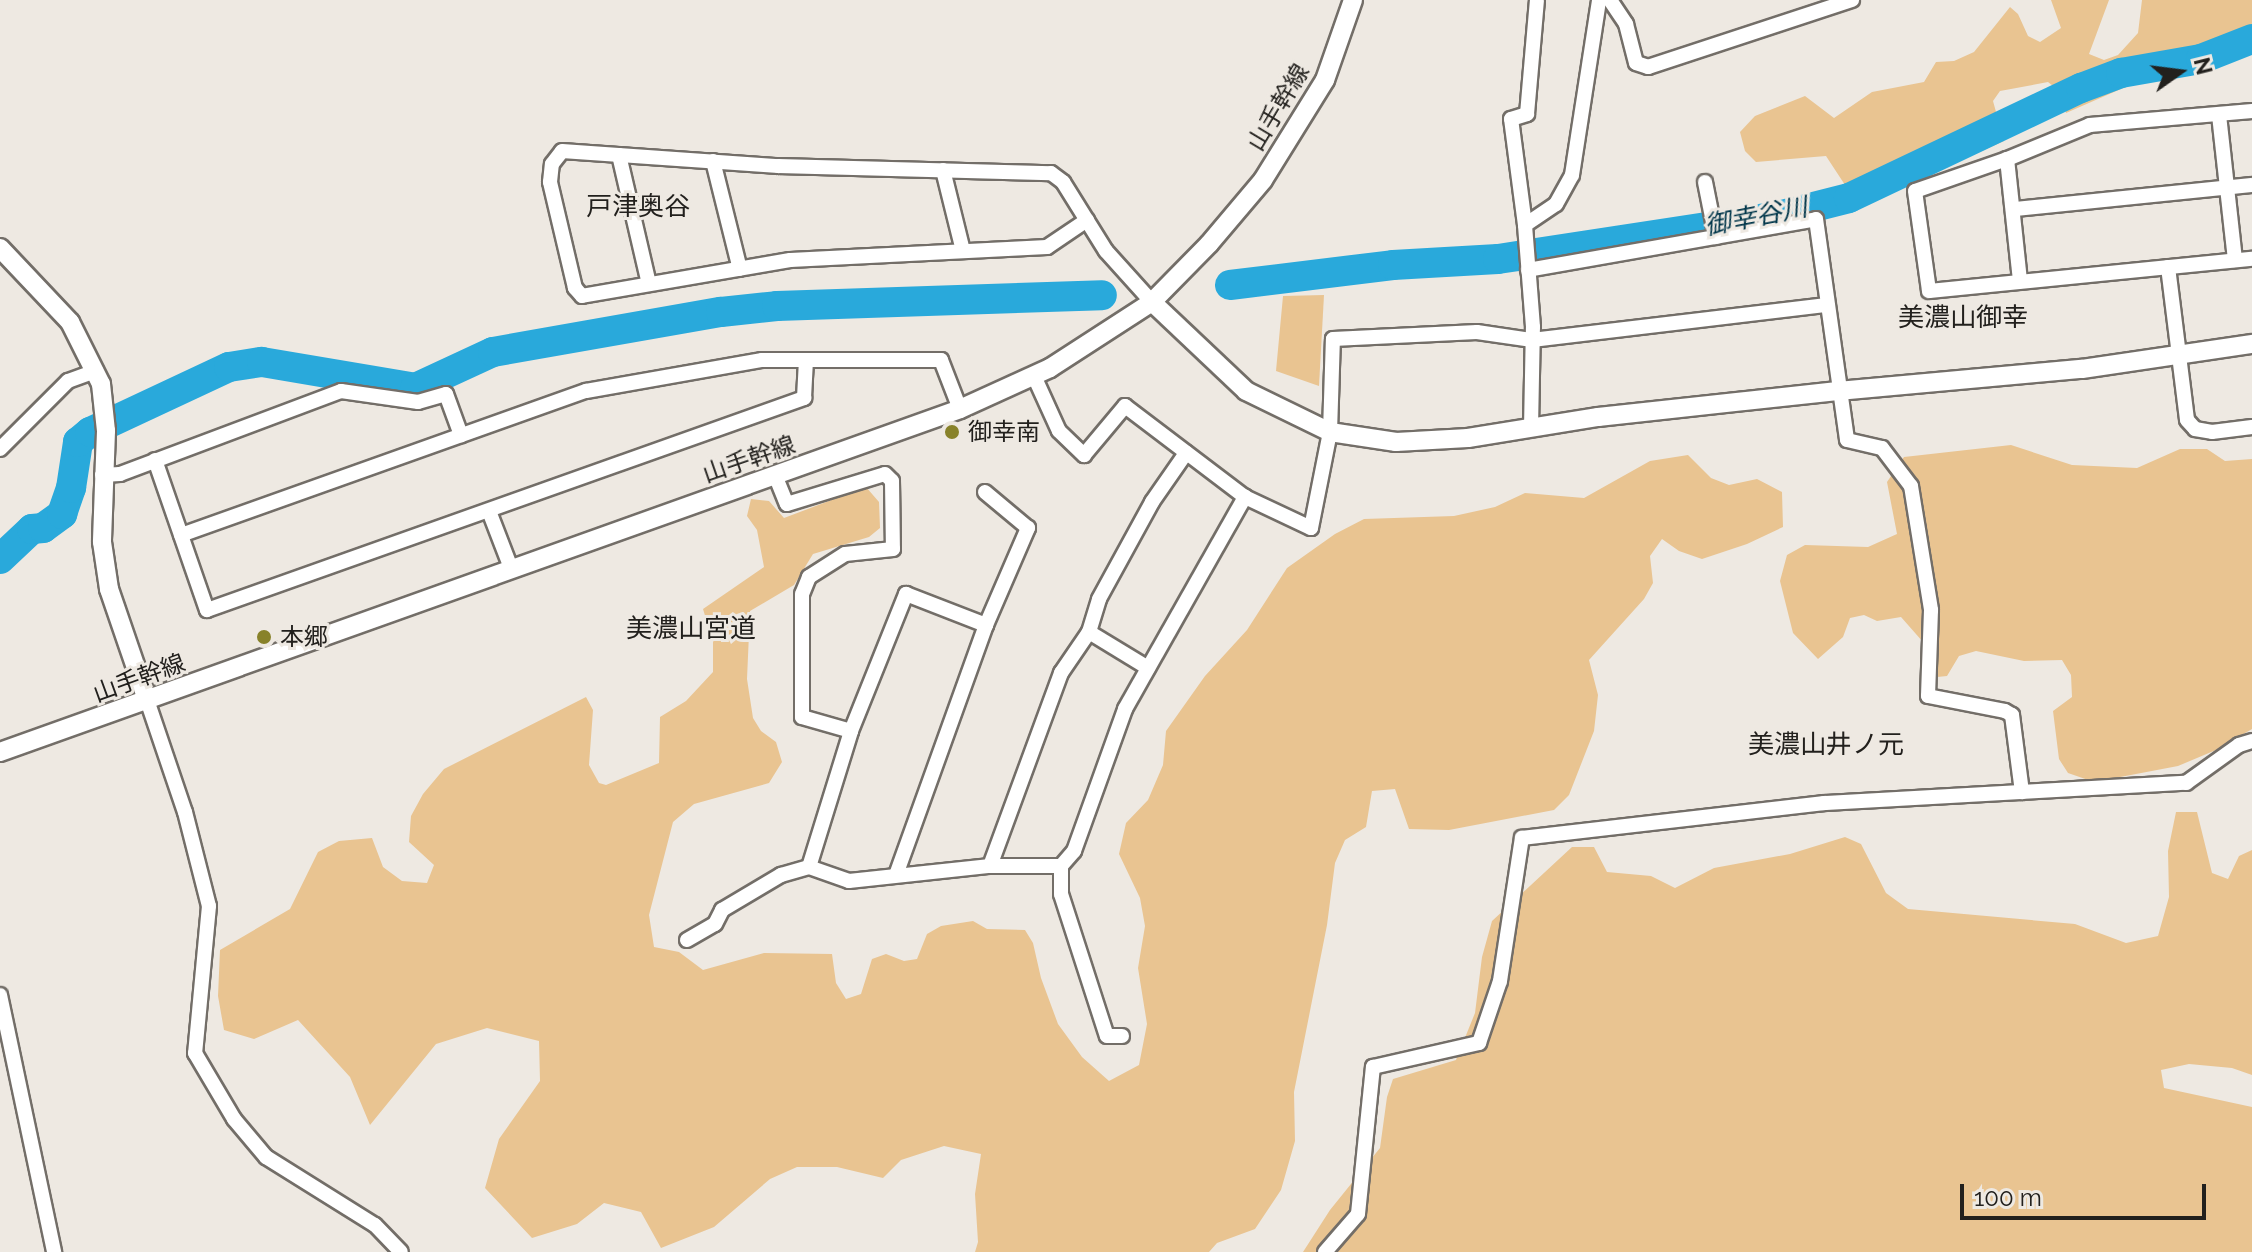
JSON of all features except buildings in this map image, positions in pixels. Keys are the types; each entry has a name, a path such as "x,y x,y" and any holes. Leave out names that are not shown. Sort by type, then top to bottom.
{"street":[{"name":"山手幹線","path":"0,752 960,409 1034,376 1152,302 1209,244 1263,180 1325,80 1353,0"},
{"path":"1531,428 1532,340 1528,266 1511,119 1527,114 1537,0"},
{"path":"1525,225 1556,204 1572,175 1599,0"},
{"path":"1610,0 1626,24 1636,63 1648,67 1852,0"},
{"path":"2252,111 2090,125 2007,159 1915,191 1929,291 2252,259"},
{"path":"2219,115 2235,260"},
{"path":"1087,220 1047,247 790,260 582,296 575,288 550,182 552,164 562,151 713,161 1051,173 1063,182 1087,220 1106,251 1152,302 1246,391 1330,432 1396,442 1468,438 1598,417 1838,391 2082,369 2252,344"},
{"path":"619,155 649,284"},
{"path":"2007,159 2015,209 2020,281"},
{"path":"713,161 740,269"},
{"path":"943,170 963,251"},
{"path":"1705,182 1716,235"},
{"path":"2015,209 2252,185"},
{"path":"1528,266 1816,219 1847,440 1882,448 1911,486 1931,610 1928,696 2012,715 2022,792"},
{"path":"0,248 70,322 96,371 104,404 102,542 109,589 185,812 209,906 195,1053 234,1119 266,1157 375,1225 401,1252"},
{"path":"2168,267 2187,420 2195,429 2212,432 2252,427"},
{"path":"1034,376 1059,431 1084,455 1125,406 1245,497 1311,528 1330,432 1333,339 1477,332 1532,340 1827,305"},
{"path":"181,535 586,391 762,360 941,360 960,409"},
{"path":"155,460 207,610 804,398 806,360"},
{"path":"0,449 68,381 96,371"},
{"path":"102,475 120,474 341,391 418,402 446,394 461,435"},
{"path":"990,866 1061,673 1089,632 1099,599 1152,502 1186,453"},
{"path":"775,475 787,504 885,474 892,481 893,549 845,554 809,577 802,594 802,717 851,731"},
{"path":"896,875 986,625 1028,528 985,492"},
{"path":"1122,1036 1107,1036 1061,894 1061,866 1074,851 1125,709 1245,497"},
{"path":"489,511 511,568"},
{"path":"809,867 851,731 906,594 986,625"},
{"path":"1089,632 1148,668"},
{"path":"1325,1252 1358,1214 1373,1067 1479,1043 1500,981 1522,838 1824,803 2186,783 2239,745 2252,741"},
{"path":"687,940 715,924 722,910 781,875 809,867 849,881 990,866 1061,866"},
{"path":"0,995 54,1252"}],"shaded area":[{"path":"2051,0 2109,0 2089,54 2104,60 2118,55 2138,33 2142,0 2252,0 2252,28 2164,60 2130,85 2066,113 2058,90 2048,82 2000,91 1993,101 2004,141 1937,171 1845,185 1826,156 1756,162 1745,151 1740,132 1755,116 1805,96 1834,118 1872,92 1924,82 1936,62 1954,61 1974,52 2010,7 2018,14 2028,36 2040,42 2061,28"},
{"path":"1324,295 1319,386 1276,371 1283,296"},
{"path":"2011,445 2072,465 2137,468 2180,449 2207,449 2225,461 2252,459 2252,729 2216,750 2178,766 2094,782 2068,773 2059,759 2053,711 2072,697 2071,675 2062,660 2024,661 1976,651 1959,656 1947,676 1937,677 1923,642 1901,617 1877,621 1864,615 1850,618 1843,637 1818,659 1793,633 1780,581 1787,555 1805,545 1868,547 1897,534 1887,482 1904,457"},
{"path":"1688,455 1711,478 1729,485 1757,479 1782,492 1783,527 1747,544 1702,559 1679,551 1662,539 1650,556 1653,583 1644,599 1589,660 1598,695 1594,731 1569,795 1554,810 1449,830 1409,829 1395,789 1372,791 1366,827 1345,840 1335,863 1327,925 1294,1092 1295,1141 1281,1190 1255,1229 1217,1243 1209,1252 975,1252 978,1242 975,1194 981,1154 944,1146 901,1160 883,1178 837,1167 797,1167 770,1179 714,1227 661,1248 641,1212 604,1203 577,1224 532,1238 485,1188 499,1139 540,1081 539,1041 487,1028 436,1044 370,1125 350,1077 298,1020 254,1039 224,1030 218,996 220,950 290,909 318,852 339,841 372,838 383,867 402,881 427,883 434,865 409,842 411,816 423,794 444,769 586,697 593,710 589,765 599,783 606,785 659,763 660,717 686,701 713,672 713,642 703,609 764,567 757,530 747,516 751,499 769,501 784,518 866,487 879,502 880,528 869,537 813,554 794,585 750,611 747,679 753,718 761,731 776,742 782,762 769,783 694,804 673,822 649,915 654,947 679,952 703,970 764,953 832,954 836,983 846,999 861,994 872,959 886,954 904,961 917,959 927,934 941,926 973,921 987,929 1025,930 1033,943 1041,978 1058,1024 1082,1057 1109,1081 1139,1065 1147,1024 1138,968 1145,926 1140,898 1119,854 1126,823 1148,800 1163,765 1166,731 1205,676 1247,630 1287,568 1335,534 1364,519 1454,516 1495,507 1525,493 1584,498 1650,461"},
{"path":"2176,812 2197,812 2212,873 2228,879 2239,856 2252,850 2252,1075 2232,1068 2189,1064 2161,1070 2164,1088 2252,1107 2252,1252 1303,1252 1330,1210 1380,1148 1387,1097 1393,1079 1456,1060 1475,1013 1482,957 1492,921 1572,847 1594,847 1607,872 1651,876 1675,888 1714,868 1790,854 1845,837 1861,844 1886,893 1908,909 2075,924 2126,943 2158,936 2169,897 2168,851"}],"waterway":[{"name":"御幸谷川","path":"1230,285 1393,265 1498,259 1774,217 1849,198 2081,88 2121,73 2201,59 2252,39"},
{"path":"0,559 32,529 43,528 62,514 71,488 78,442 90,432 229,367 262,362 415,388 493,352 721,312 777,306 1102,295"}],"place":[{"name":"御幸南","path":"952,432"},
{"name":"本郷","path":"264,637"}],"district":[{"name":"戸津奥谷","path":"638,207"},
{"name":"美濃山御幸","path":"1963,318"},
{"name":"美濃山宮道","path":"691,629"},
{"name":"美濃山井ノ元","path":"1826,745"}]}
